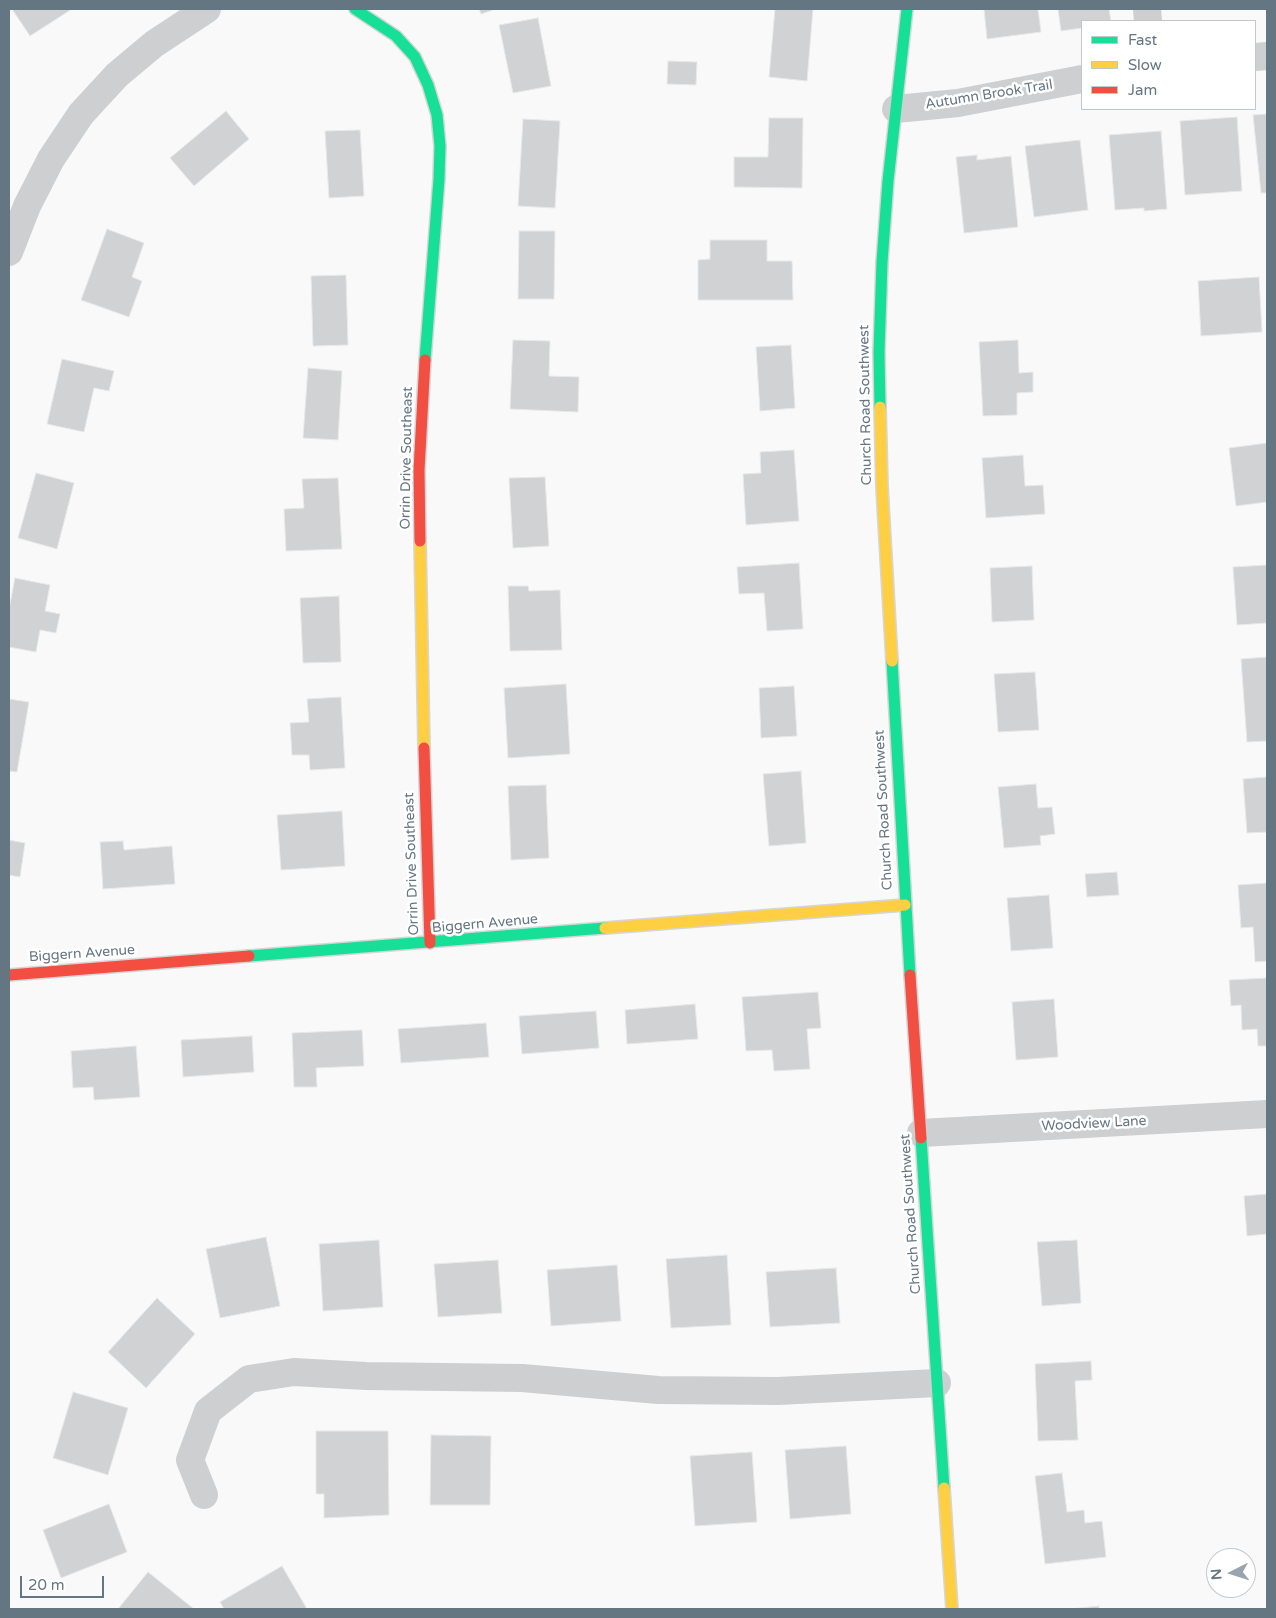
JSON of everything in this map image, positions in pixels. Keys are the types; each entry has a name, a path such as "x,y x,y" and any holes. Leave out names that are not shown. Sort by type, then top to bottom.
{"street":[{"path":"9,252 27,206 51,159 81,114 125,69 154,44 207,9"},
{"name":"Orrin Drive Southeast","path":"354,9 396,36 416,57 428,85 437,115 440,146 428,299 419,470 422,694 430,943"},
{"name":"Church Road Southwest","path":"907,9 882,262 880,352 882,487 904,905 952,1609"},
{"name":"Autumn Brook Trail","path":"896,109 958,103 1081,79"},
{"name":"Biggern Avenue","path":"9,975 904,905"},
{"name":"Woodview Lane","path":"921,1133 1267,1114"},
{"path":"204,1495 190,1460 208,1411 249,1379 294,1372 366,1376 522,1378 658,1390 758,1391 938,1384"}],"building":[{"path":"12,9 72,9 30,36"},
{"path":"479,9 496,9 481,14"},
{"path":"775,9 813,9 807,81 769,77"},
{"path":"984,9 1038,9 1041,32 987,39"},
{"path":"1058,9 1109,9 1111,20 1081,20 1081,28 1061,31"},
{"path":"538,18 551,86 513,93 499,25"},
{"path":"668,61 697,62 696,85 667,84"},
{"path":"226,111 249,139 194,186 170,158"},
{"path":"1267,114 1267,193 1261,193 1253,115"},
{"path":"1237,117 1242,191 1185,195 1180,121"},
{"path":"769,118 803,118 802,188 734,187 734,157 768,157"},
{"path":"523,119 560,121 555,208 518,206"},
{"path":"360,130 364,196 329,198 325,131"},
{"path":"1161,131 1167,209 1144,211 1144,208 1115,210 1109,135"},
{"path":"1080,140 1088,210 1034,217 1025,146"},
{"path":"977,155 977,160 1011,156 1018,227 964,233 956,157"},
{"path":"107,229 144,243 132,277 142,281 129,317 81,300"},
{"path":"519,231 555,231 554,299 518,299"},
{"path":"710,240 767,240 767,261 792,261 793,300 698,300 698,260 710,259"},
{"path":"346,275 348,345 313,346 311,276"},
{"path":"1259,277 1262,332 1201,336 1198,281"},
{"path":"513,340 550,341 549,376 579,377 578,412 510,409"},
{"path":"1018,340 1019,373 1033,372 1033,392 1017,393 1017,415 983,416 979,342"},
{"path":"791,345 795,408 760,411 756,347"},
{"path":"62,359 114,371 109,391 94,388 84,432 47,424"},
{"path":"308,368 342,371 338,440 303,438"},
{"path":"1267,443 1267,502 1236,506 1229,448"},
{"path":"794,450 799,521 746,525 743,474 761,473 760,452"},
{"path":"1023,455 1025,486 1043,485 1045,514 986,518 982,458"},
{"path":"36,473 74,483 57,549 18,538"},
{"path":"545,477 549,546 513,548 509,478"},
{"path":"338,478 342,549 286,551 284,509 304,508 302,479"},
{"path":"799,563 803,629 767,631 764,593 739,594 737,567"},
{"path":"1267,565 1267,623 1237,625 1233,567"},
{"path":"1032,566 1034,620 992,622 990,568"},
{"path":"15,578 50,585 45,611 60,614 56,633 40,630 36,652 9,647 9,609"},
{"path":"508,586 528,586 529,591 560,590 562,650 510,651"},
{"path":"339,596 341,662 303,663 300,598"},
{"path":"1267,657 1267,741 1247,742 1241,659"},
{"path":"1035,672 1039,730 998,732 994,674"},
{"path":"566,684 570,754 508,758 504,688"},
{"path":"794,686 797,736 761,738 759,688"},
{"path":"341,697 345,768 310,770 309,755 292,755 290,723 309,722 307,699"},
{"path":"9,699 29,702 17,772 9,771"},
{"path":"801,771 806,843 769,846 763,774"},
{"path":"1267,777 1267,832 1247,833 1243,779"},
{"path":"1036,784 1038,808 1052,807 1055,834 1040,836 1041,845 1004,848 998,787"},
{"path":"546,785 549,858 511,860 508,786"},
{"path":"342,811 345,866 281,870 277,815"},
{"path":"9,840 25,843 20,877 9,875"},
{"path":"123,841 124,850 172,846 175,884 103,889 100,842"},
{"path":"1117,872 1119,895 1087,897 1085,874"},
{"path":"1267,883 1267,961 1255,962 1253,927 1241,928 1238,885"},
{"path":"1049,895 1053,948 1011,951 1007,898"},
{"path":"1267,978 1267,1046 1258,1046 1257,1029 1242,1030 1241,1005 1231,1006 1229,980"},
{"path":"818,992 821,1028 807,1029 810,1069 774,1071 772,1050 746,1051 742,997"},
{"path":"1054,999 1058,1057 1016,1060 1012,1002"},
{"path":"695,1004 698,1039 627,1044 625,1010"},
{"path":"596,1011 599,1048 522,1054 519,1016"},
{"path":"486,1023 489,1057 401,1063 398,1029"},
{"path":"362,1030 364,1066 316,1068 317,1087 294,1087 292,1033"},
{"path":"252,1036 254,1072 183,1077 181,1040"},
{"path":"136,1046 140,1097 94,1100 93,1087 73,1088 71,1051"},
{"path":"1267,1194 1267,1234 1247,1236 1244,1196"},
{"path":"266,1237 280,1306 220,1318 206,1249"},
{"path":"379,1240 383,1307 323,1311 319,1244"},
{"path":"1077,1240 1081,1303 1042,1306 1037,1242"},
{"path":"727,1255 731,1325 671,1328 666,1259"},
{"path":"498,1260 502,1313 438,1317 434,1264"},
{"path":"617,1265 621,1321 551,1326 547,1270"},
{"path":"836,1268 840,1323 770,1327 766,1272"},
{"path":"157,1298 195,1334 146,1388 108,1352"},
{"path":"1091,1361 1092,1380 1075,1381 1078,1440 1038,1441 1035,1364"},
{"path":"73,1392 128,1408 108,1475 53,1458"},
{"path":"316,1431 388,1431 389,1515 324,1518 324,1494 316,1494"},
{"path":"431,1435 491,1436 490,1505 430,1505"},
{"path":"846,1446 851,1514 790,1519 785,1450"},
{"path":"752,1452 757,1522 695,1526 690,1456"},
{"path":"1062,1473 1067,1512 1084,1510 1085,1523 1102,1521 1106,1557 1045,1564 1035,1476"},
{"path":"109,1504 127,1552 61,1578 43,1530"},
{"path":"282,1566 307,1609 224,1609 220,1602"},
{"path":"148,1572 194,1609 118,1609"},
{"path":"1099,1606 1099,1609 1070,1609"}],"traffic: fast":[{"path":"355,9 396,36 415,57 428,85 437,115 440,146 439,179 425,360"},
{"path":"880,407 879,352 882,262 888,181 907,9"},
{"path":"892,661 910,975"},
{"path":"249,956 605,928"},
{"path":"921,1138 944,1488"}],"traffic: slow":[{"path":"880,407 882,487 892,661"},
{"path":"420,541 424,748"},
{"path":"605,928 905,905"},
{"path":"944,1488 952,1609"}],"traffic: jam":[{"path":"420,541 419,470 425,360"},
{"path":"424,748 430,943"},
{"path":"9,975 249,956"},
{"path":"910,975 921,1138"}]}
